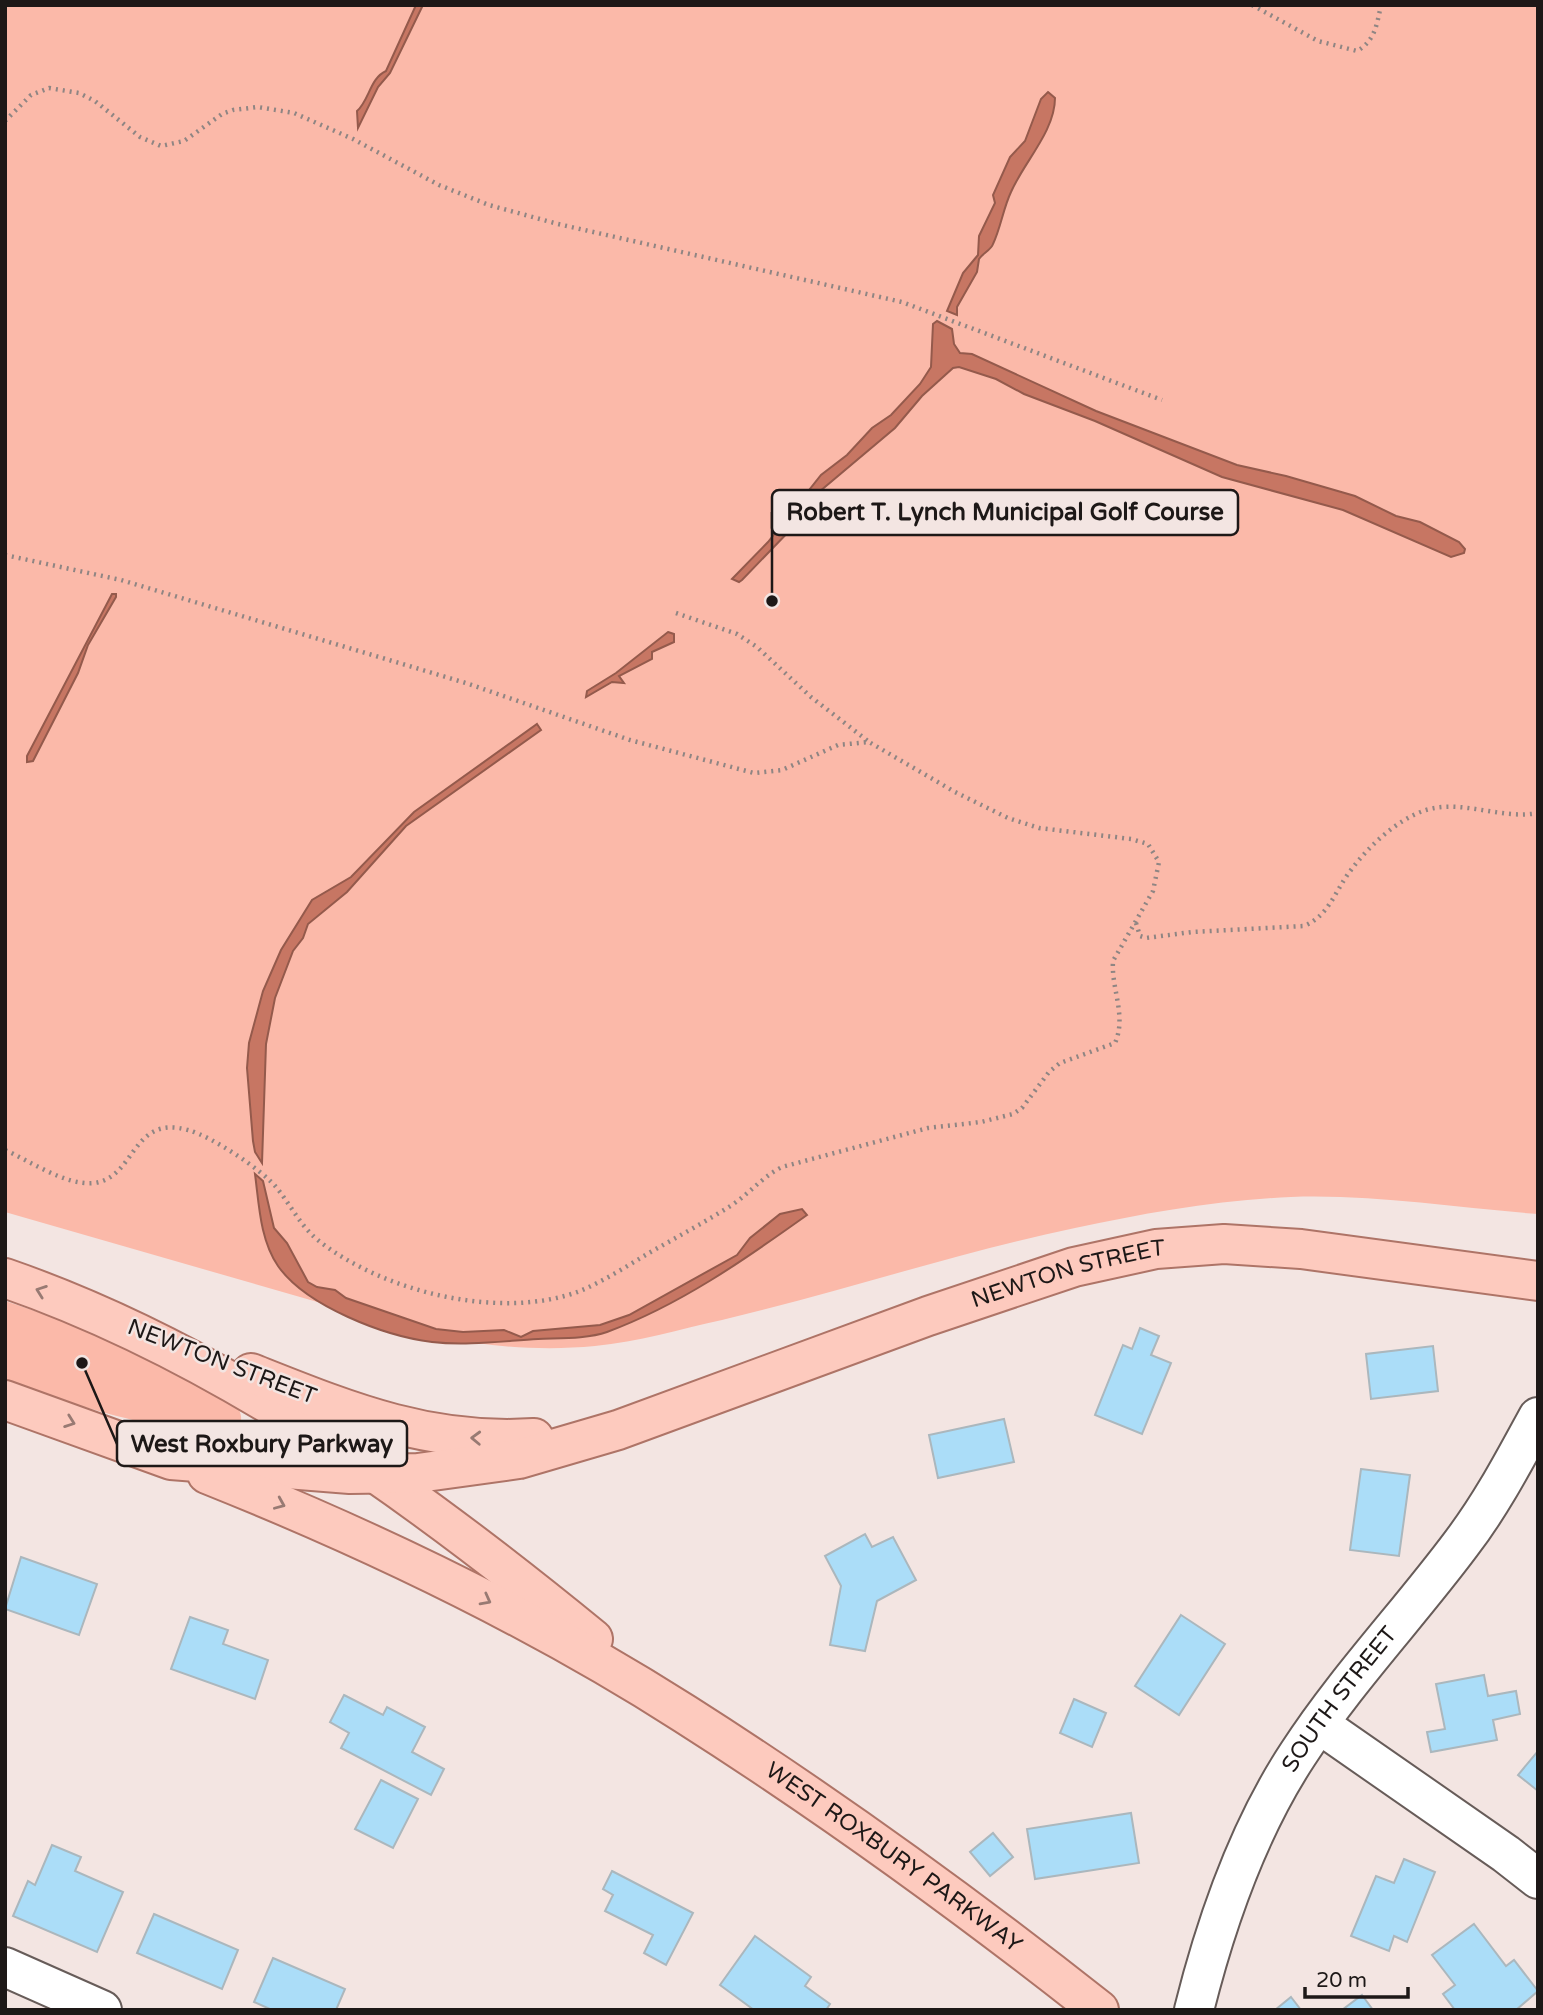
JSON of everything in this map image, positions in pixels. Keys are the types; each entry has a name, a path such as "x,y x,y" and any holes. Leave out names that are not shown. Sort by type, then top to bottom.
{"main road":[{"name":"NEWTON STREET","path":"5,1400 171,1460 380,1475 487,1465 618,1430 952,1307 1074,1267 1156,1250 1224,1244 1288,1248 1538,1281"},
{"name":"WEST ROXBURY PARKWAY","path":"5,1278 76,1305 197,1364 380,1475 537,1593 685,1713 1000,1932 1099,2010"},
{"name":"NEWTON STREET","path":"76,1305 323,1401 413,1431 497,1439 618,1430"},
{"name":"WEST ROXBURY PARKWAY","path":"171,1460 305,1515 459,1586 685,1713"}],"street":[{"name":"SOUTH STREET","path":"1194,2010 1212,1945 1241,1864 1296,1756 1386,1635 1461,1544 1504,1480 1538,1417"},
{"path":"1319,1724 1538,1879"},
{"path":"5,1967 102,2010"}],"path":[{"path":"1252,5 1318,41 1357,51 1367,45 1373,34 1381,5"},
{"path":"5,121 31,95 49,88 66,90 95,100 140,137 162,146 184,141 222,114 233,110 258,107 294,113 353,138 439,185 489,205 558,224 902,302 1163,400"},
{"path":"5,555 121,580 453,679 630,740 754,773 782,770 838,746 869,742"},
{"path":"5,1150 63,1176 93,1183 114,1175 137,1144 153,1132 163,1128 188,1130 211,1141 267,1178 321,1242 386,1280 410,1289 470,1300 529,1302 556,1298 602,1280 732,1205 763,1178 782,1167 928,1128 981,1122 1013,1114 1022,1108 1044,1077 1060,1063 1115,1044 1121,1017 1112,973 1113,961 1158,878 1159,862 1148,844 1131,839 1039,828 1008,818 955,792 869,742 811,697 757,646 737,634 676,613"},
{"path":"1136,922 1140,936 1146,938 1192,932 1304,926 1317,920 1325,911 1349,873 1376,843 1391,830 1426,810 1462,808 1519,816 1538,813"}],"shaded area":[{"path":"5,5 1538,5 1538,1214 1384,1199 1322,1197 1209,1204 1128,1217 1031,1238 766,1309 643,1338 595,1346 537,1348 498,1346 439,1337 5,1212"},
{"path":"416,5 423,5 390,73 378,87 358,128 357,111 376,79 386,71"},
{"path":"1048,92 1055,98 1054,110 1045,134 1011,192 993,244 979,259 977,272 957,307 957,315 947,311 963,273 978,255 979,236 995,203 993,195 1010,157 1025,141 1041,99"},
{"path":"937,321 952,329 954,344 960,353 972,354 1096,411 1237,465 1355,496 1396,516 1420,522 1459,542 1465,549 1464,553 1451,557 1343,510 1222,477 1095,421 1024,394 996,379 959,367 953,368 922,396 895,428 819,492 795,525 742,580 739,582 732,579 768,542 821,475 847,455 872,428 891,415 920,384 931,367 933,324"},
{"path":"112,594 116,594 116,597 88,645 78,673 33,761 27,762 27,756"},
{"path":"668,632 674,634 674,642 652,652 652,659 619,676 624,683 612,682 586,697 587,691 616,673"},
{"path":"537,724 541,730 406,826 347,892 308,924 303,938 293,951 275,998 266,1044 262,1163 255,1152 253,1141 247,1068 249,1043 263,991 281,950 312,900 351,877 414,812"},
{"path":"255,1174 263,1181 274,1228 287,1243 308,1282 436,1329 463,1332 504,1330 521,1337 533,1331 600,1325 629,1315 737,1255 750,1238 780,1214 802,1209 807,1215 686,1295 607,1332 573,1338 445,1343 413,1339 370,1326 326,1306 291,1281 278,1266 267,1245"},
{"path":"5,1301 110,1340 186,1376 237,1407 241,1418 238,1430 232,1435 217,1436 192,1433 5,1384"}],"building":[{"path":"1140,1328 1159,1336 1151,1355 1171,1363 1142,1434 1095,1415 1123,1345 1132,1349"},
{"path":"1433,1346 1438,1391 1371,1399 1366,1354"},
{"path":"1004,1419 1014,1462 938,1478 929,1435"},
{"path":"1361,1469 1410,1475 1399,1556 1350,1550"},
{"path":"865,1534 872,1547 893,1537 916,1580 877,1601 865,1651 830,1645 841,1586 825,1556"},
{"path":"21,1557 97,1584 79,1635 5,1609"},
{"path":"1181,1615 1225,1644 1179,1715 1135,1686"},
{"path":"190,1617 228,1630 223,1644 268,1660 255,1699 171,1669"},
{"path":"1484,1675 1488,1696 1516,1691 1520,1714 1493,1720 1497,1740 1431,1752 1427,1732 1445,1729 1436,1684"},
{"path":"344,1695 383,1715 387,1707 425,1727 412,1752 444,1769 431,1795 341,1748 349,1733 330,1722"},
{"path":"1074,1699 1106,1713 1092,1747 1060,1733"},
{"path":"1538,1751 1538,1791 1518,1775"},
{"path":"381,1780 418,1799 393,1848 355,1829"},
{"path":"1131,1813 1139,1863 1035,1879 1027,1829"},
{"path":"993,1833 1013,1857 990,1876 970,1852"},
{"path":"52,1845 81,1857 75,1871 123,1892 97,1952 13,1916 28,1881 35,1885"},
{"path":"1404,1859 1435,1872 1407,1942 1394,1936 1389,1951 1351,1936 1376,1876 1394,1883"},
{"path":"612,1871 693,1913 666,1965 644,1953 653,1935 605,1911 613,1895 603,1889"},
{"path":"154,1914 238,1950 222,1989 137,1953"},
{"path":"1474,1924 1506,1966 1514,1960 1538,1991 1516,2010 1455,2010 1443,1994 1455,1985 1432,1955"},
{"path":"755,1936 811,1977 805,1986 830,2004 826,2010 754,2010 720,1985"},
{"path":"273,1958 345,1989 336,2010 272,2010 254,2002"},
{"path":"1362,1995 1373,2010 1342,2010"},
{"path":"1291,1997 1301,2010 1275,2010"}],"place":[{"name":"Robert T. Lynch Municipal Golf Course","path":"772,601"},
{"name":"West Roxbury Parkway","path":"82,1363"}]}
